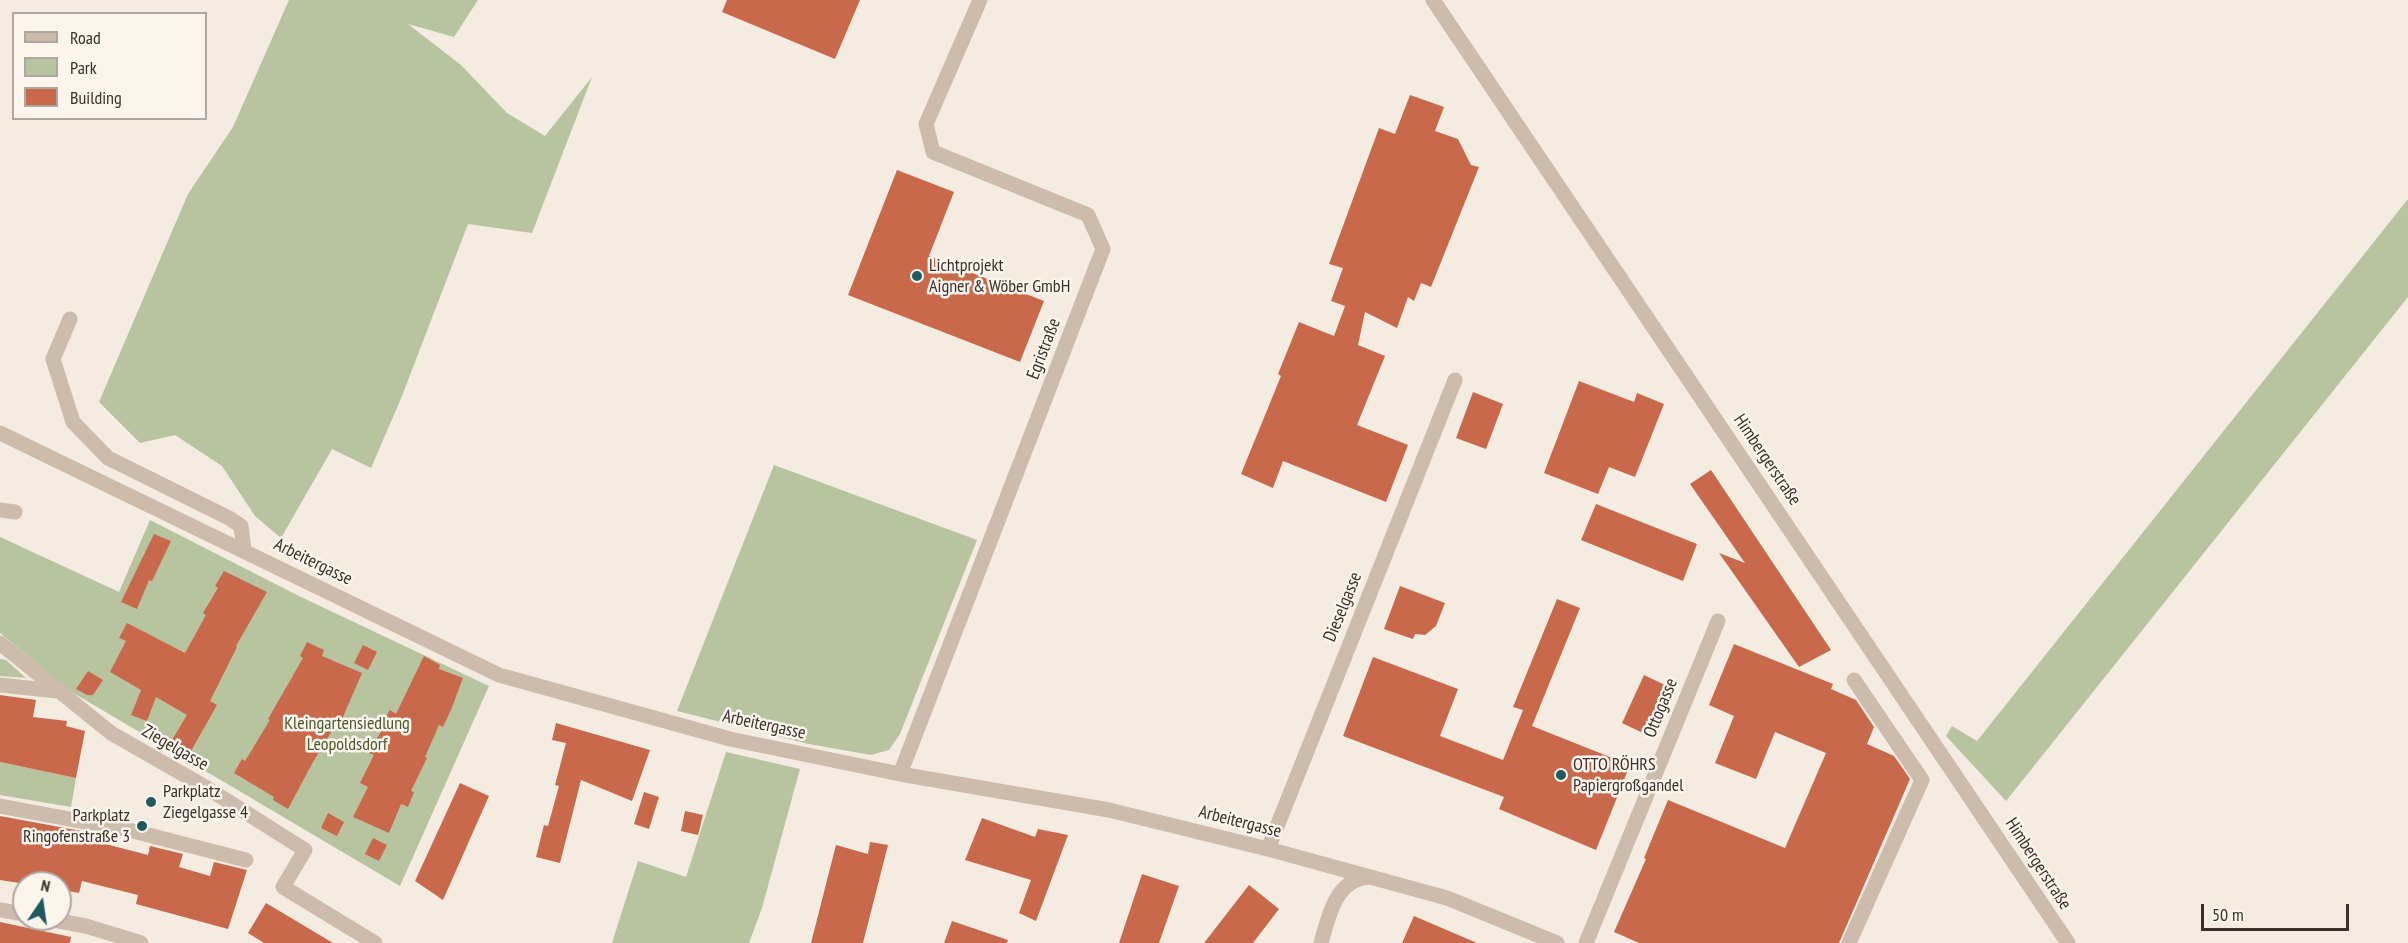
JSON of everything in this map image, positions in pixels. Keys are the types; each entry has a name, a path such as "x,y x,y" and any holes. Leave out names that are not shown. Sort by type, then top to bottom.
{"street":[{"name":"Egristraße","path":"900,774 1104,249 1088,215 933,152 926,124 980,0"},
{"name":"Himbergerstraße","path":"1433,0 2068,943"},
{"path":"70,319 53,359 73,422 108,458 241,526 244,550"},
{"name":"Dieselgasse","path":"1268,849 1455,380"},
{"name":"Arbeitergasse","path":"0,433 499,675 730,739 900,774 1108,810 1268,849 1447,898 1557,943"},
{"name":"Ottogasse","path":"1586,943 1718,621"},
{"name":"Ziegelgasse","path":"0,643 111,733 207,788 305,850 283,887 375,943"},
{"path":"1849,943 1922,780 1854,680"},
{"path":"0,686 57,690"},
{"path":"0,806 129,830 246,860"},
{"path":"1321,943 1335,900 1347,884 1362,877 1374,877"},
{"path":"72,923 141,943"}],"green space":[{"path":"289,0 478,0 454,37 408,24 461,65 507,113 545,136 592,77 532,233 468,224 402,396 371,468 332,449 281,538 255,516 222,466 175,435 140,443 99,402 188,194 233,127"},
{"path":"2408,199 2408,297 2006,801 1946,736 1952,726 1977,741"},
{"path":"774,465 977,540 900,734 889,750 871,755 809,744 677,711"},
{"name":"Kleingartensiedlung Leopoldsdorf","path":"150,520 299,596 489,686 400,886 70,691 0,633 0,537 119,592"},
{"path":"0,659 6,660 26,678 0,676"},
{"path":"726,752 800,769 762,908 749,943 612,943 638,861 686,877"},
{"path":"0,762 76,778 71,807 0,795"}],"building":[{"path":"727,0 860,0 835,59 722,12"},
{"path":"1410,95 1444,107 1435,131 1458,139 1471,165 1479,167 1431,287 1421,283 1414,301 1408,297 1397,328 1365,312 1358,345 1385,356 1357,425 1408,445 1386,502 1283,461 1273,488 1241,474 1281,376 1278,374 1299,322 1334,336 1345,306 1331,301 1343,268 1329,264 1379,128 1395,134"},
{"name":"Lichtprojekt Aigner & Wöber GmbH","path":"897,170 954,192 929,256 1044,301 1020,362 848,295"},
{"path":"1579,381 1634,402 1637,393 1664,404 1635,477 1609,467 1598,494 1544,473"},
{"path":"1473,392 1503,404 1486,449 1456,438"},
{"path":"1711,470 1831,650 1799,667 1719,553 1745,563 1690,484"},
{"path":"1596,504 1697,544 1683,581 1581,540"},
{"path":"154,534 171,541 152,581 149,580 137,609 121,602"},
{"path":"224,571 267,592 236,646 210,701 217,705 191,751 172,740 187,715 156,697 147,721 131,715 141,690 110,672 126,641 119,638 127,623 185,653 206,615 203,613 218,588 215,586"},
{"path":"1400,586 1445,603 1436,626 1425,635 1415,634 1413,639 1384,629"},
{"path":"1557,599 1580,608 1532,726 1630,765 1596,850 1499,809 1504,797 1343,736 1373,657 1458,689 1440,736 1503,760 1523,710 1513,707"},
{"path":"307,642 324,650 322,656 362,673 339,726 336,724 288,809 273,800 274,797 234,773 242,759 245,761 270,720 268,719 303,658 300,656"},
{"path":"1734,644 1833,684 1831,689 1856,700 1874,727 1867,744 1894,756 1910,779 1839,943 1639,943 1614,932 1646,859 1644,858 1668,800 1785,848 1826,753 1775,732 1756,779 1715,763 1734,716 1709,705"},
{"path":"363,645 377,652 368,670 354,663"},
{"path":"424,656 440,665 439,669 463,678 443,727 439,725 425,757 427,758 411,791 414,792 408,807 401,804 389,833 353,817 368,787 360,783 374,755 369,753 384,726 381,725 390,710 396,714"},
{"path":"88,671 103,680 93,695 87,695 76,689"},
{"path":"1644,675 1667,686 1645,734 1622,723"},
{"path":"0,695 36,700 33,717 67,721 66,726 85,731 76,778 0,762"},
{"path":"556,723 650,750 632,801 581,780 560,863 536,857 544,825 548,826 559,786 555,785 566,743 552,740"},
{"path":"460,783 489,796 443,900 415,881"},
{"path":"644,792 659,797 649,829 634,824"},
{"path":"685,811 703,815 698,835 681,831"},
{"path":"328,813 344,822 337,836 321,828"},
{"path":"0,816 92,833 90,840 148,855 150,846 183,854 179,867 210,876 214,862 247,870 228,929 136,904 138,895 82,881 79,893 72,892 72,871 12,871 12,882 0,880"},
{"path":"982,818 1035,837 1038,829 1068,835 1036,921 1019,913 1031,880 965,860"},
{"path":"373,838 387,845 379,861 365,854"},
{"path":"870,842 888,845 863,943 811,943 836,845 868,854"},
{"path":"1142,874 1179,886 1159,943 1119,943"},
{"path":"1249,885 1279,909 1253,943 1204,943"},
{"path":"266,903 333,943 264,943 248,933"},
{"path":"1414,916 1477,943 1402,943"},
{"path":"952,921 1008,940 1007,943 944,943"},
{"path":"0,922 12,925 12,931 43,931 71,937 70,943 0,943"}],"place":[{"name":"Lichtprojekt Aigner & Wöber GmbH","path":"917,276"},
{"name":"OTTO RÖHRS Papiergroßgandel","path":"1561,775"},
{"name":"Parkplatz Ziegelgasse 4","path":"151,802"},
{"name":"Parkplatz Ringofenstraße 3","path":"142,826"}]}
